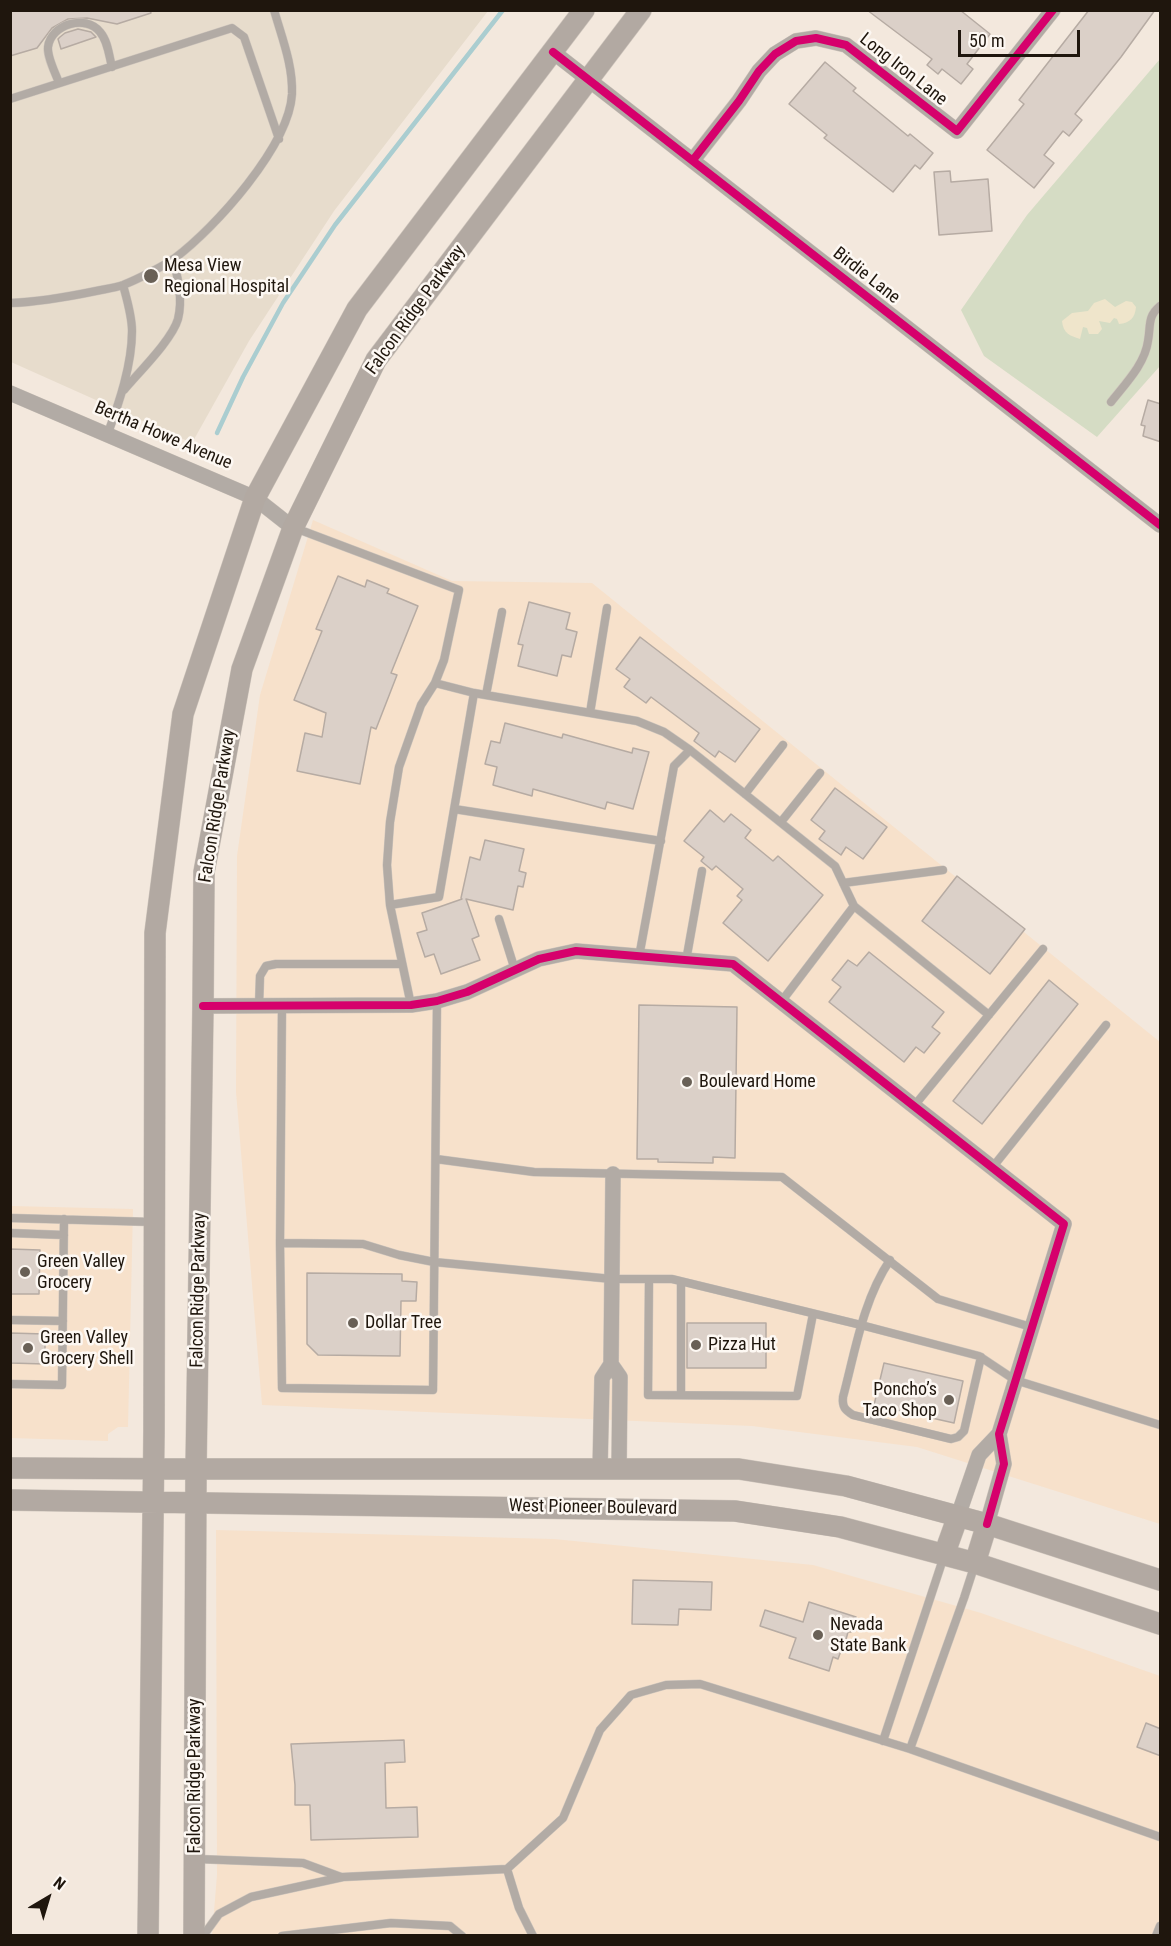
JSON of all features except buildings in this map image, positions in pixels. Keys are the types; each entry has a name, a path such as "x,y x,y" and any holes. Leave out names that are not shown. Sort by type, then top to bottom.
{"main road":[{"path":"148,1935 154,1469 155,933 183,714 255,498 357,309 584,10"},
{"name":"Falcon Ridge Parkway","path":"194,1935 196,1469 204,872 242,669 293,528 376,360 641,10"},
{"name":"West Pioneer Boulevard","path":"10,1467 739,1469 846,1486 987,1524 1161,1580"},
{"name":"West Pioneer Boulevard","path":"10,1500 735,1511 840,1527 975,1563 1161,1624"},
{"path":"944,1555 958,1516"},
{"path":"975,1563 987,1524"}],"street":[{"name":"Long Iron Lane","path":"693,160 759,71 775,54 796,41 816,38 846,45 957,131 1053,10"},
{"name":"Birdie Lane","path":"553,51 1161,525"},
{"name":"Bertha Howe Avenue","path":"10,393 108,433 255,498 293,528"},
{"path":"203,1006 411,1005 437,1001 467,992 539,959 576,951 733,964 1064,1224 999,1434 1004,1464 987,1524"},
{"path":"610,1469 620,1377 611,1364 613,1174"},
{"path":"958,1516 979,1455 999,1434"}],"lane":[{"path":"10,303 40,302 123,285 173,259 211,226 251,180 279,140 288,118 292,96 291,68 274,10"},
{"path":"59,83 48,48 51,38 60,28 77,22 89,24 100,31 107,46 112,67"},
{"path":"10,99 232,28 244,37 279,140"},
{"path":"123,391 163,346 178,320 180,289 173,259"},
{"path":"108,433 123,391 132,332 123,285"},
{"path":"1111,402 1142,360 1148,342 1149,324 1153,312 1161,306"},
{"path":"293,528 459,590 444,660 435,683 421,705 399,767 390,822 388,854 390,906 411,1005"},
{"path":"590,713 607,608"},
{"path":"486,695 502,612"},
{"path":"435,683 474,693 637,721 664,732 690,750 835,866 854,906 989,1014"},
{"path":"390,906 439,897 474,693"},
{"path":"745,794 783,745"},
{"path":"639,957 674,766 690,750"},
{"path":"781,822 820,773"},
{"path":"454,809 661,841"},
{"path":"843,883 943,870"},
{"path":"686,961 702,871"},
{"path":"781,1002 854,906"},
{"path":"499,919 515,970"},
{"path":"914,1106 1043,949"},
{"path":"259,1006 260,976 266,966 276,964 402,964"},
{"path":"282,1006 280,1243 282,1388 433,1390 437,1001"},
{"path":"992,1168 1106,1025"},
{"path":"436,1159 534,1172 782,1177 938,1299 1031,1327"},
{"path":"10,1218 154,1222"},
{"path":"10,1384 62,1385 64,1219"},
{"path":"10,1233 64,1235"},
{"path":"280,1243 363,1244 399,1255 434,1262 612,1279 672,1280 861,1325 981,1358 1015,1380 1161,1425"},
{"path":"890,1260 861,1325 842,1404 846,1411 853,1415 951,1439 958,1437 964,1431 981,1358"},
{"path":"649,1280 648,1395 797,1396 813,1314"},
{"path":"681,1282 681,1395"},
{"path":"10,1320 63,1321"},
{"path":"883,1741 944,1555"},
{"path":"910,1749 975,1563"},
{"path":"203,1935 219,1914 251,1897 343,1877 507,1869 563,1818 600,1730 631,1695 666,1684 700,1684 910,1749 1161,1837"},
{"path":"195,1859 303,1863 343,1877"},
{"path":"507,1869 519,1908 532,1935"},
{"path":"282,1935 391,1923 450,1926 462,1935"},
{"path":"1156,1935 1161,1926"}],"shaded area":[{"name":"Mesa View Regional Hospital","path":"11,11 488,11 334,211 249,341 192,443 11,362"},
{"path":"313,520 452,581 592,583 1160,1042 1160,1524 917,1447 752,1426 262,1405 236,1092 237,856 260,695"},
{"path":"11,1206 133,1209 128,1427 118,1427 108,1434 108,1441 11,1438"},
{"path":"216,1530 554,1539 813,1565 981,1613 1160,1676 1160,1935 212,1936 217,1875"}],"green space":[{"path":"1160,59 1160,366 1097,437 984,356 961,310 1027,215"}],"sand":[{"path":"1105,299 1115,307 1126,301 1132,302 1136,307 1133,317 1119,324 1114,318 1110,323 1099,321 1102,329 1098,334 1089,334 1087,328 1083,327 1080,339 1065,331 1062,321 1072,313 1088,311 1094,303"}],"waterway":[{"path":"217,433 243,377 283,303 335,225 503,10"}],"cycle path":[{"path":"693,160 739,101 759,71 775,54 796,41 816,38 846,45 957,131 1053,10"},
{"path":"553,52 1160,525"},
{"path":"203,1006 411,1005 437,1001 467,992 539,959 576,951 733,964 1064,1224 999,1434 1004,1464 987,1524"}],"place":[{"name":"Mesa View Regional Hospital","path":"151,276"},
{"name":"Boulevard Home","path":"687,1082"},
{"name":"Green Valley Grocery","path":"25,1272"},
{"name":"Dollar Tree","path":"353,1323"},
{"name":"Pizza Hut","path":"696,1345"},
{"name":"Green Valley Grocery Shell","path":"28,1348"},
{"name":"Poncho’s Taco Shop","path":"949,1400"},
{"name":"Nevada State Bank","path":"818,1635"}]}
